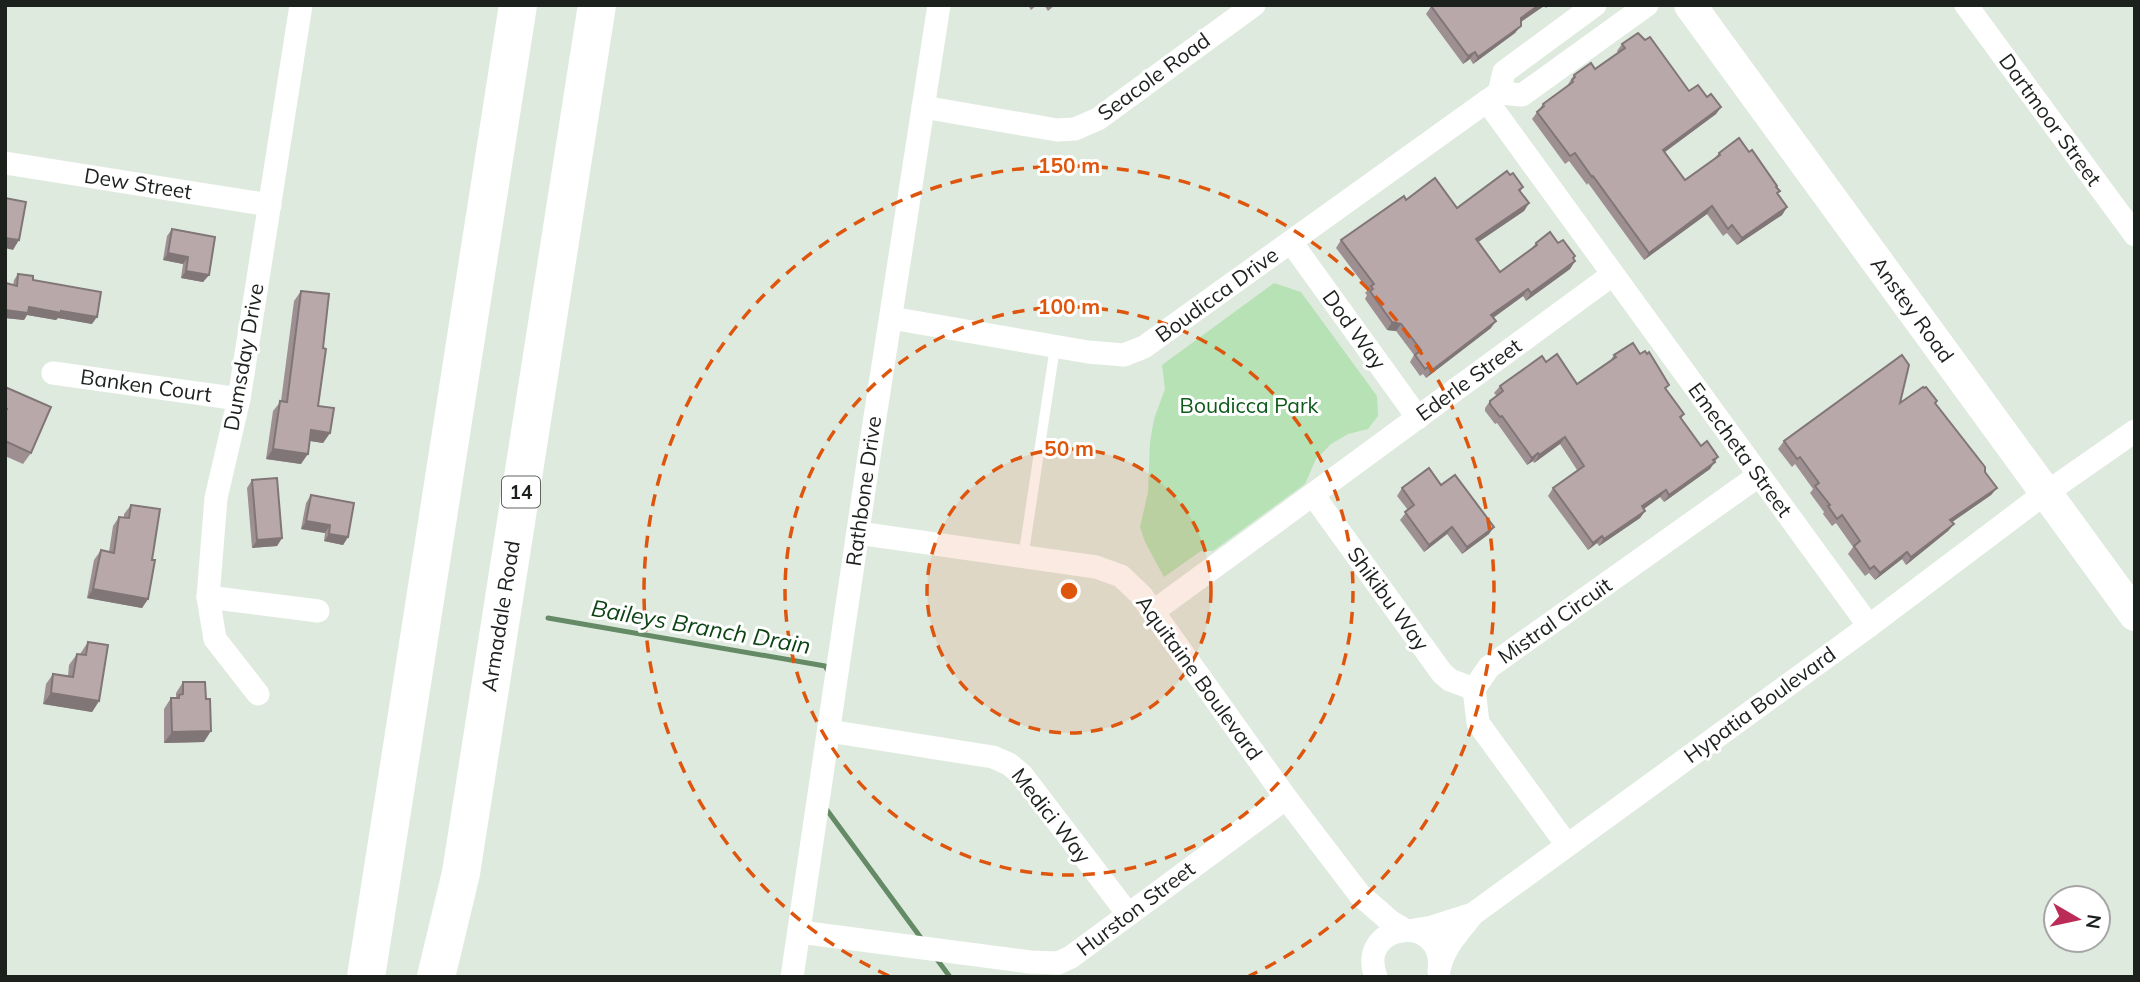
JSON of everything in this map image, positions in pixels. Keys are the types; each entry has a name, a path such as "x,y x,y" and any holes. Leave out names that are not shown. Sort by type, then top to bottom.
{"highway":[{"path":"366,977 518,5"},
{"name":"Armadale Road","path":"436,977 461,873 597,5"}],"street":[{"name":"Dumsday Drive","path":"258,694 215,639 208,597 216,498 239,399 301,5"},
{"name":"Rathbone Drive","path":"792,977 939,5"},
{"name":"Seacole Road","path":"923,107 1057,130 1075,129 1098,119 1254,5"},
{"name":"Boudicca Drive","path":"891,318 1055,347 1124,355 1144,347 1493,97 1504,72 1595,5"},
{"name":"Boudicca Drive","path":"1493,97 1521,95 1647,5"},
{"name":"Anstey Road","path":"1690,5 2135,615"},
{"name":"Dartmoor Street","path":"1966,5 2135,235"},
{"path":"1493,97 1612,275"},
{"name":"Dew Street","path":"5,163 270,205"},
{"name":"Dod Way","path":"1291,242 1418,418"},
{"name":"Ederle Street","path":"1154,611 1612,275"},
{"name":"Emecheta Street","path":"1612,275 1869,626"},
{"name":"Banken Court","path":"53,373 239,399"},
{"name":"Hypatia Boulevard","path":"1473,914 1869,626 2046,493 2135,431"},
{"name":"Mistral Circuit","path":"1474,688 1489,667 1758,476"},
{"name":"Shikibu Way","path":"1313,495 1442,673 1450,680 1474,688"},
{"name":"Aquitaine Boulevard","path":"858,534 1096,567 1121,576 1154,611 1286,798 1360,895"},
{"path":"208,597 318,611"},
{"path":"1474,688 1478,723 1567,845"},
{"name":"Medici Way","path":"829,731 993,757 1009,764 1022,775 1128,914"},
{"name":"Hurston Street","path":"800,932 1030,962 1058,963 1083,950 1286,798"},
{"path":"1360,895 1390,921 1430,940 1439,956 1439,972"},
{"path":"1360,895 1372,967"},
{"path":"1372,967 1387,936 1432,928 1473,914"},
{"path":"1439,972 1448,948 1473,914"}],"lane":[{"path":"1023,558 1055,347"}],"green space":[{"name":"Boudicca Park","path":"1274,283 1301,292 1377,396 1378,416 1368,429 1348,434 1331,444 1316,459 1305,484 1213,551 1201,551 1164,577 1140,527 1148,492 1150,442 1154,419 1165,389 1162,365"}],"building":[{"path":"1432,5 1539,5 1521,18 1521,26 1478,57 1475,52 1468,56"},
{"path":"1638,33 1645,40 1650,37 1689,91 1698,85 1707,97 1711,94 1721,107 1663,150 1685,180 1739,138 1749,152 1752,150 1780,191 1777,193 1787,207 1742,238 1732,225 1728,229 1712,206 1649,253 1575,153 1570,156 1537,112 1543,104 1573,82 1574,75 1591,63 1595,69 1625,48 1622,44"},
{"path":"1507,171 1510,175 1513,173 1523,187 1519,190 1529,203 1476,239 1500,272 1550,232 1558,243 1563,240 1575,256 1575,261 1531,293 1528,289 1491,315 1496,321 1431,371 1428,367 1425,369 1415,355 1421,350 1401,324 1392,322 1370,291 1374,284 1341,240 1404,196 1406,200 1435,178 1457,208"},
{"path":"5,198 26,202 19,240 5,238"},
{"path":"172,229 215,237 209,275 186,271 188,257 168,253"},
{"path":"18,274 33,276 33,280 101,292 97,317 29,307 28,313 5,310 6,283 17,286"},
{"path":"301,291 329,294 323,348 326,349 318,406 334,408 330,433 311,430 308,454 273,449 280,401 287,402"},
{"path":"1633,343 1640,354 1649,352 1669,385 1665,388 1684,414 1680,417 1701,446 1707,441 1718,457 1713,460 1715,462 1669,495 1666,490 1642,506 1645,511 1604,539 1602,536 1593,543 1553,488 1584,466 1565,437 1532,458 1490,401 1503,391 1500,386 1542,356 1546,362 1557,354 1577,384"},
{"path":"1902,355 1909,365 1900,403 1926,387 1937,401 1935,403 1985,467 1985,472 1997,488 1950,520 1954,524 1911,557 1907,552 1880,573 1874,566 1870,569 1854,546 1860,541 1842,515 1837,519 1815,486 1819,483 1784,441"},
{"path":"5,387 51,407 31,453 5,441"},
{"path":"1429,468 1441,485 1455,475 1494,527 1467,547 1452,527 1429,545 1405,512 1414,505 1402,488"},
{"path":"277,478 282,538 257,540 252,480"},
{"path":"311,495 354,503 348,537 329,534 330,525 306,521"},
{"path":"131,505 160,509 148,599 93,589 101,550 114,553 119,517 129,518"},
{"path":"88,642 108,645 99,701 51,693 53,674 73,677 77,654 86,655"},
{"path":"183,682 205,682 206,699 210,699 211,731 172,732 171,698 179,698 179,695 183,694"}],"waterway":[{"name":"Baileys Branch Drain","path":"548,618 825,666 829,672"},
{"name":"Baileys Branch Drain","path":"824,806 924,942"},
{"name":"Baileys Branch Drain","path":"936,958 950,977"}]}
